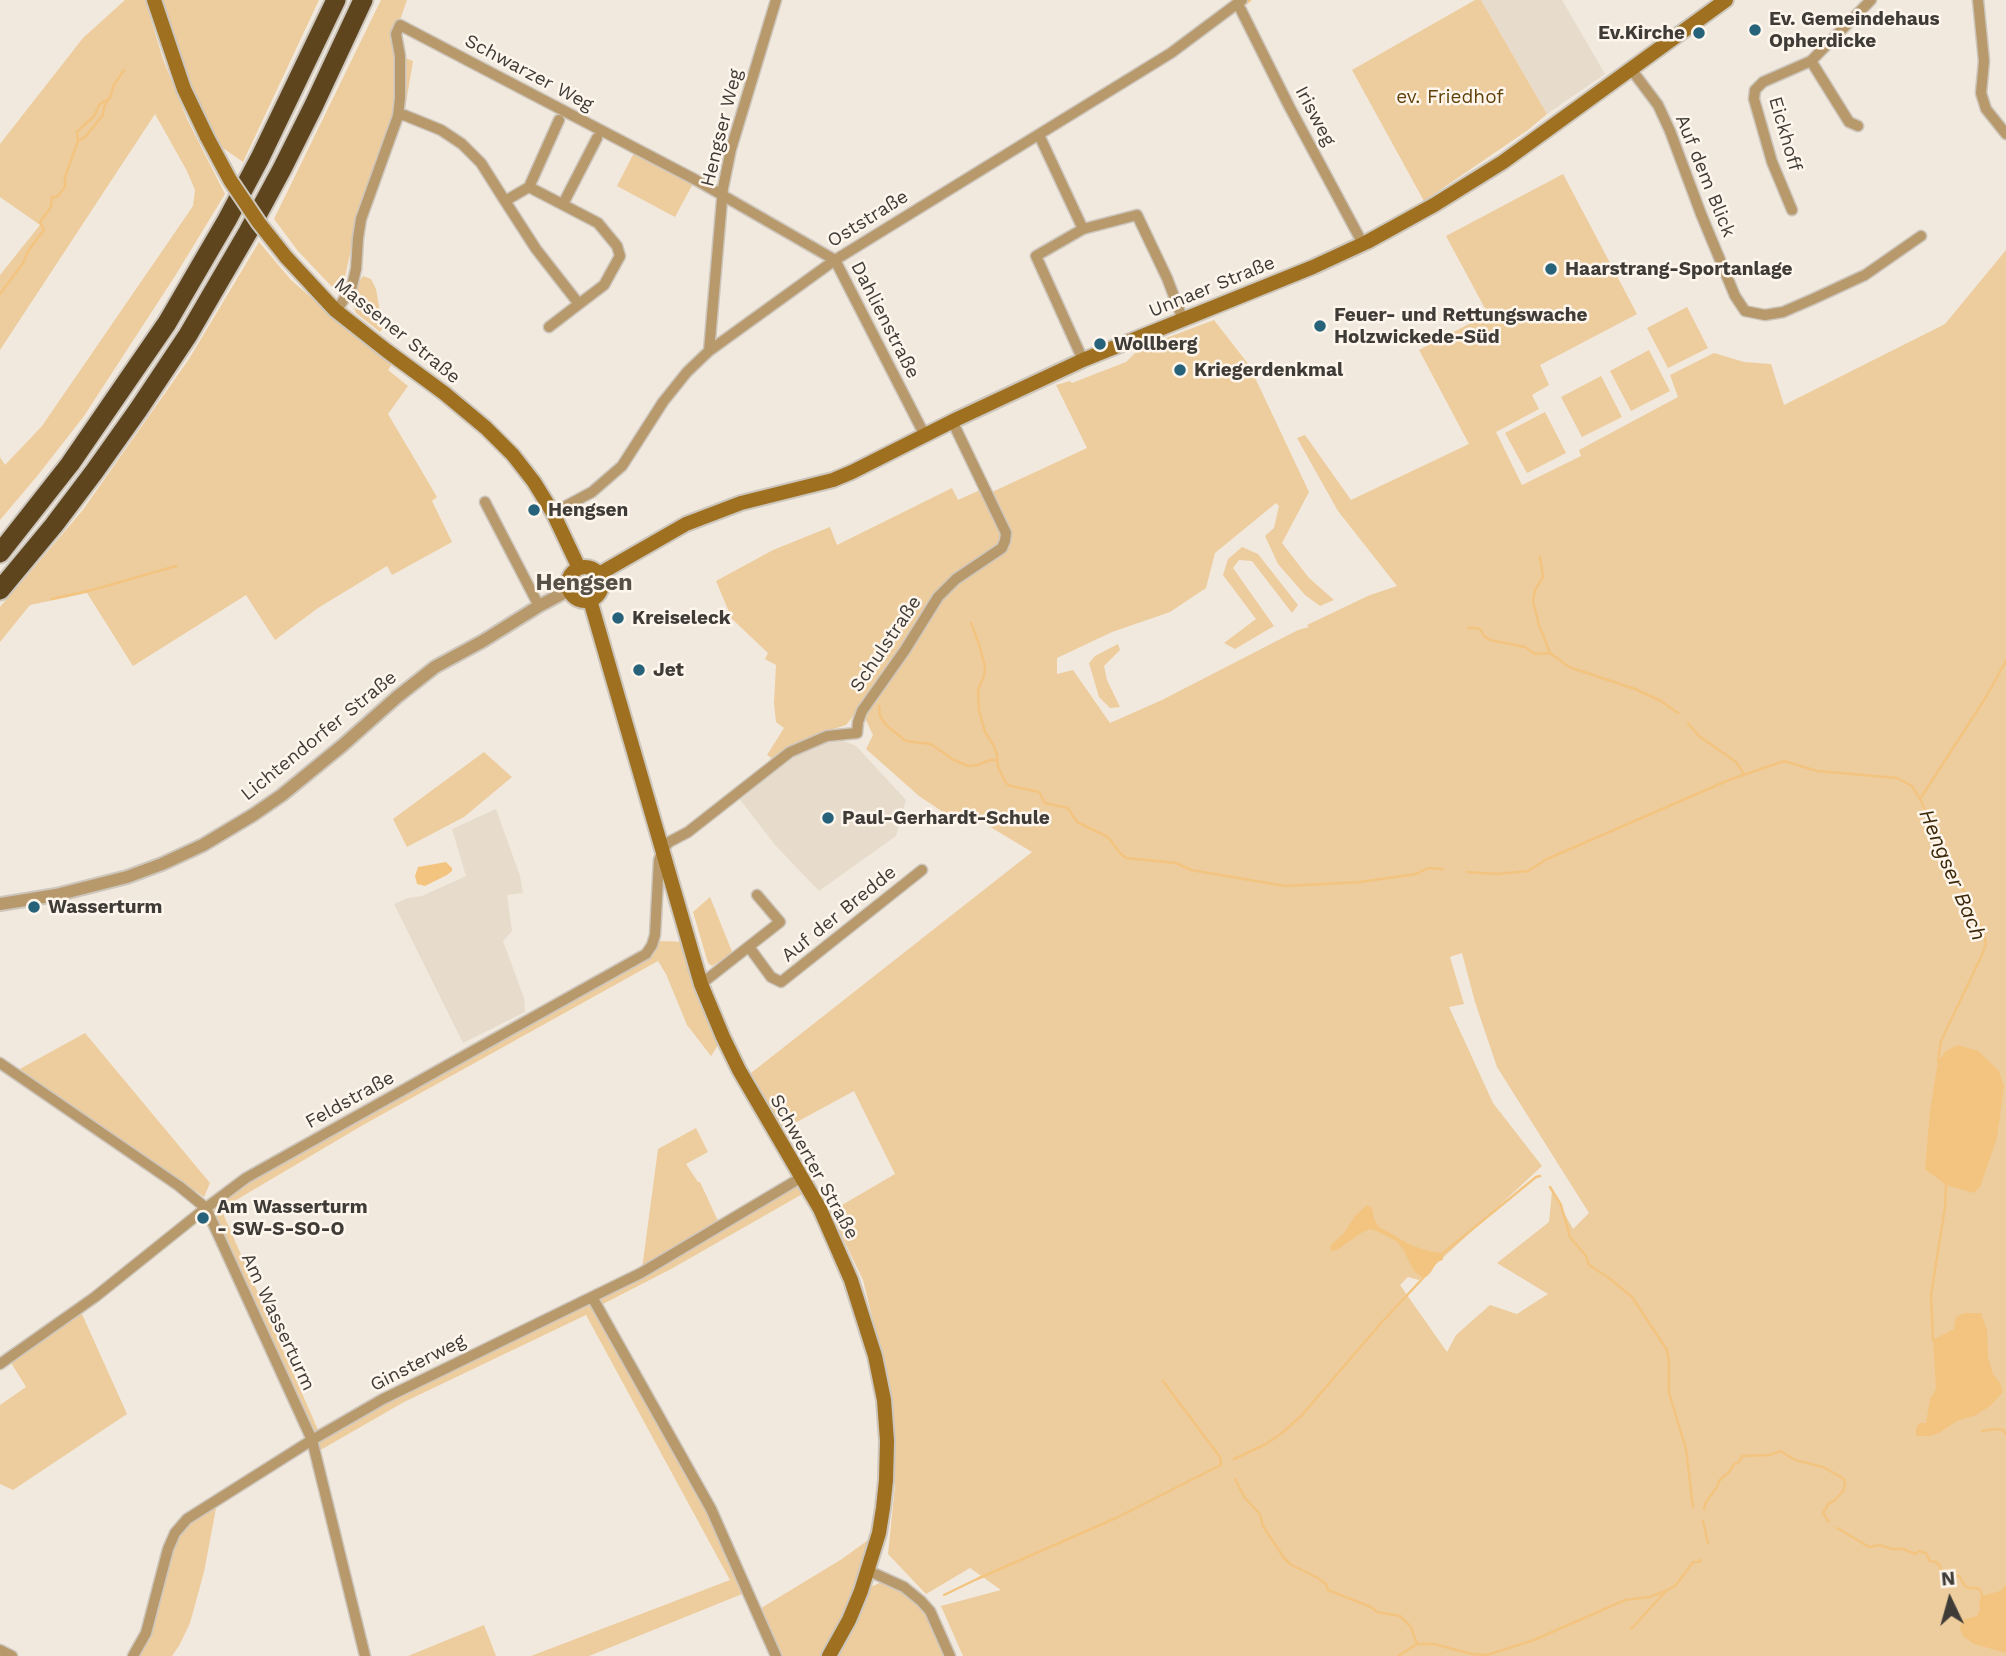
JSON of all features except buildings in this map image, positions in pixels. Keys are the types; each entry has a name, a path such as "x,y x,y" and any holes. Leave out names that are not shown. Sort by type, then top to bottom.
{"highway":[{"path":"0,553 71,464 167,323 260,158 336,0"},
{"path":"0,590 94,472 188,335 282,169 363,0"}],"main road":[{"name":"Massener Straße","path":"154,0 184,89 206,137 230,180 259,223 304,279 335,310 444,393 486,428 522,465 553,513 579,568"},
{"name":"Unnaer Straße","path":"598,574 686,524 741,503 833,480 1083,360 1313,267 1363,244 1469,184 1532,142 1726,0"},
{"path":"589,568 598,574 601,587 590,600 576,598 569,590 568,579 574,570 589,568"},
{"name":"Schwerter Straße","path":"590,600 701,984 744,1080 820,1209 851,1280 875,1356 884,1400 887,1441 886,1480 879,1533 869,1571 849,1620 829,1656"}],"street":[{"name":"Hengser Weg","path":"709,351 722,197 731,149 776,0"},
{"name":"Eickhoff","path":"1792,210 1772,162 1754,99 1755,90 1762,82 1811,61 1871,0"},
{"path":"1978,0 1984,61 1981,93 1986,109 2006,134"},
{"name":"Oststraße","path":"553,513 592,492 622,466 663,401 709,351 835,260 1171,53 1240,2"},
{"name":"Irisweg","path":"1240,2 1289,106 1363,244"},
{"name":"Schwarzer Weg","path":"398,116 400,56 397,34 400,25 696,180 722,197"},
{"path":"1811,61 1849,122 1858,126"},
{"name":"Auf dem Blick","path":"1631,69 1658,105 1735,296 1745,311 1766,315 1783,312 1865,275 1921,236"},
{"path":"335,310 352,286 361,219 398,116 404,115 441,131 462,144 481,163 536,249 579,304"},
{"path":"505,201 529,187 559,120"},
{"path":"1039,135 1083,229"},
{"path":"563,204 597,138"},
{"path":"529,187 598,223 617,246 620,256 604,285 549,327"},
{"name":"Dahlienstraße","path":"722,197 835,260 920,428 927,434"},
{"path":"1083,360 1036,256 1083,229 1137,215 1167,278 1183,320"},
{"name":"Schulstraße","path":"663,849 790,752 827,736 857,733 862,711 938,597 956,579 1002,548 1006,533 956,429"},
{"path":"485,502 539,606"},
{"name":"Lichtendorfer Straße","path":"0,904 68,892 127,877 203,845 282,795 435,667 569,590"},
{"name":"Feldstraße","path":"0,1364 96,1297 246,1178 646,954 655,936 659,860 663,849"},
{"name":"Auf der Bredde","path":"748,947 772,977 781,982 922,870"},
{"path":"701,984 780,922 757,895"},
{"name":"Am Wasserturm","path":"0,1063 179,1186 206,1208 312,1440 365,1656"},
{"name":"Ginsterweg","path":"133,1656 146,1633 168,1549 175,1533 187,1519 312,1440 383,1399 641,1273 802,1177"},
{"path":"592,1297 711,1509 775,1656"},
{"path":"869,1571 904,1587 921,1601 930,1611 950,1656"},
{"path":"0,1650 12,1656"}],"shaded area":[{"path":"1481,0 1562,0 1605,74 1547,114"},
{"name":"Paul-Gerhardt-Schule","path":"834,737 856,746 906,800 896,836 819,891 775,845 738,797 792,755"},
{"path":"496,809 520,876 523,893 507,895 512,931 503,941 524,998 525,1012 463,1043 394,904 422,896 466,876 452,829"},
{"path":"446,862 452,868 447,875 425,886 417,884 415,876 418,867"},
{"path":"1958,1045 1978,1051 1999,1071 2004,1087 1997,1138 1980,1187 1974,1193 1946,1185 1925,1169 1938,1061 1946,1051"},
{"path":"1367,1205 1372,1208 1379,1227 1411,1245 1442,1253 1443,1260 1437,1262 1426,1277 1422,1277 1414,1271 1396,1241 1370,1229 1332,1251 1331,1245"},
{"path":"1964,1313 1981,1313 1987,1330 1988,1357 1993,1374 2003,1392 1990,1406 1976,1415 1957,1421 1939,1433 1916,1436 1919,1423 1926,1423 1930,1399 1936,1389 1933,1340 1954,1329 1956,1317"},
{"path":"2006,1585 2006,1653 1974,1644 1963,1636 1960,1628 1962,1620 1977,1616 1982,1596 2000,1591"}],"green space":[{"path":"125,0 145,0 163,59 187,119 225,194 84,416 0,520 0,457 5,465 42,426 193,206 195,190 155,114 0,350 0,275 40,225 0,197 0,144 83,38"},
{"path":"154,0 319,0 243,162 207,137"},
{"path":"381,0 407,0 400,20 400,56 413,61 404,115 359,214 342,290 335,290 298,251 274,219"},
{"name":"ev. Friedhof","path":"1475,0 1481,0 1547,114 1424,201 1352,70"},
{"path":"636,149 695,180 675,217 617,186"},
{"path":"1563,174 1637,314 1540,365 1549,385 1532,395 1539,409 1496,432 1522,485 1581,456 1579,450 1678,397 1670,375 1714,353 1744,362 1771,364 1784,405 1945,324 2006,250 2006,1656 963,1656 941,1606 1001,1590 970,1568 926,1594 888,1554 895,1486 893,1402 863,1280 830,1212 895,1174 854,1091 782,1130 751,1073 1032,852 972,816 946,814 919,796 866,749 873,735 865,718 866,712 859,709 846,725 806,738 773,759 767,755 784,728 776,722 776,665 765,659 768,653 732,619 716,581 773,550 830,527 837,545 952,488 958,500 980,490 990,493 1087,448 1056,385 1070,381 1072,383 1126,362 1135,353 1153,343 1214,320 1249,365 1309,492 1282,543 1309,578 1334,600 1320,606 1305,595 1278,564 1265,536 1274,528 1279,506 1276,503 1215,553 1206,588 1170,612 1112,632 1057,658 1057,674 1073,670 1110,723 1162,700 1298,630 1309,627 1307,625 1370,595 1397,586 1338,511 1297,438 1305,435 1351,500 1469,444 1419,350 1488,314 1446,236","holes":["1462,953 1497,1067 1589,1213 1573,1229 1552,1191 1549,1222 1497,1263 1548,1294 1517,1314 1490,1305 1456,1335 1447,1352 1400,1285 1408,1277 1419,1280 1542,1166 1493,1103 1449,1007 1464,1004 1450,957"]},
{"path":"259,242 291,280 393,363 388,370 408,386 388,414 437,497 432,501 452,542 392,575 387,566 318,608 275,640 246,595 133,666 87,593 30,605 0,642 0,607 82,511 189,359"},
{"path":"363,276 371,279 376,289 383,328 380,332 356,313 353,304 356,286"},
{"path":"1687,307 1708,348 1668,368 1647,328"},
{"path":"1649,350 1670,391 1631,411 1610,371"},
{"path":"1601,376 1622,417 1582,437 1561,397"},
{"path":"1545,412 1566,453 1527,473 1505,433"},
{"path":"1242,547 1258,554 1298,605 1292,613 1252,561 1239,560 1233,568 1274,626 1235,649 1224,643 1256,619 1223,575 1228,559"},
{"path":"1118,644 1120,650 1104,666 1107,680 1120,707 1110,708 1099,697 1089,663 1095,656"},
{"path":"484,752 512,777 464,817 407,847 393,819"},
{"path":"710,897 733,954 712,966 708,963 693,912"},
{"path":"659,941 689,942 723,1037 711,1056 687,1025 658,961 363,1125 221,1209 319,1432 315,1432 213,1214 215,1206 249,1180 653,955"},
{"path":"85,1033 210,1183 204,1197 18,1070"},
{"path":"696,1128 708,1152 686,1164 700,1182 718,1221 642,1269 658,1149"},
{"path":"800,1182 806,1192 671,1269 601,1305 602,1295"},
{"path":"590,1303 709,1511 747,1592 589,1656 531,1656 730,1580 586,1315 404,1402 317,1452 317,1441 382,1402"},
{"path":"81,1312 127,1414 13,1490 0,1484 0,1405 26,1387 10,1361"},
{"path":"217,1503 204,1572 190,1623 180,1644 172,1656 135,1656 174,1540 190,1520"},
{"path":"875,1535 869,1562 825,1656 778,1656 758,1610 842,1559"},
{"path":"882,1582 899,1589 921,1605 945,1656 833,1656 868,1588"},
{"path":"484,1625 496,1656 408,1656"}],"waterway":[{"path":"1242,7 1250,0"},
{"path":"0,294 44,230 40,222 51,207 52,197 57,197 65,187 65,177 78,141 77,132 94,116 100,104 110,98 114,85 124,70"},
{"path":"78,141 85,137 103,115 109,98"},
{"path":"1540,557 1543,577 1535,590 1533,601 1550,653"},
{"path":"52,599 176,566"},
{"path":"971,623 985,667 978,690 979,711 1006,783 1039,792 1045,803 1068,808 1077,822 1108,837 1126,858 1176,863 1191,870 1285,886 1360,882 1416,874 1428,868 1443,869"},
{"path":"1468,628 1477,628 1490,640 1525,647 1535,654 1550,653 1569,667 1635,689 1661,701 1678,713"},
{"name":"Hengser Bach","path":"1938,1061 1941,1041 1986,944 1983,931 1920,799 2006,661"},
{"path":"879,706 880,716 886,725 906,741 931,744 952,759 968,766 996,760"},
{"path":"1688,723 1699,736 1736,762 1744,774"},
{"path":"1467,872 1498,874 1528,871 1547,859 1729,780 1784,761 1817,771 1897,778 1912,786 1920,799"},
{"path":"1442,1254 1540,1176"},
{"path":"1933,1340 1931,1295 1946,1185"},
{"path":"1550,1187 1561,1205 1570,1237 1586,1256 1589,1265 1632,1297 1667,1350 1669,1393 1686,1449 1693,1507"},
{"path":"1234,1459 1266,1444 1301,1416 1424,1277"},
{"path":"944,1595 1116,1518 1221,1465 1220,1457 1163,1381"},
{"name":"Hengser Bach","path":"1982,1431 1996,1429 2003,1430 2006,1434"},
{"path":"1704,1509 1719,1481 1742,1456 1770,1455 1780,1451 1795,1460 1823,1467 1844,1480 1843,1491 1829,1503 1823,1513 1829,1522"},
{"path":"1235,1479 1290,1564 1318,1578 1326,1584 1328,1590 1371,1607 1377,1612 1400,1616 1411,1627 1417,1644"},
{"path":"1703,1521 1708,1543"},
{"path":"1837,1528 1869,1547 1880,1545 1915,1554 1919,1551 1926,1553 1930,1561 1939,1565 1943,1574 1959,1576 1965,1586 1977,1588 1982,1596"},
{"path":"1398,1656 1417,1644 1434,1644 1487,1655 1534,1640 1625,1600 1649,1597 1666,1591 1676,1585 1693,1562 1701,1560"},
{"path":"1631,1629 1666,1591"}],"place":[{"name":"Ev. Gemeindehaus Opherdicke","path":"1755,30"},
{"name":"Ev.Kirche","path":"1699,33"},
{"name":"Haarstrang-Sportanlage","path":"1551,269"},
{"name":"Feuer- und Rettungswache Holzwickede-Süd","path":"1320,326"},
{"name":"Wollberg","path":"1100,344"},
{"name":"Kriegerdenkmal","path":"1180,370"},
{"name":"Hengsen","path":"534,510"},
{"name":"Kreiseleck","path":"618,618"},
{"name":"Jet","path":"639,670"},
{"name":"Paul-Gerhardt-Schule","path":"828,818"},
{"name":"Wasserturm","path":"34,907"},
{"name":"Am Wasserturm - SW-S-SO-O","path":"203,1218"}],"district":[{"name":"Hengsen","path":"584,583"}]}
